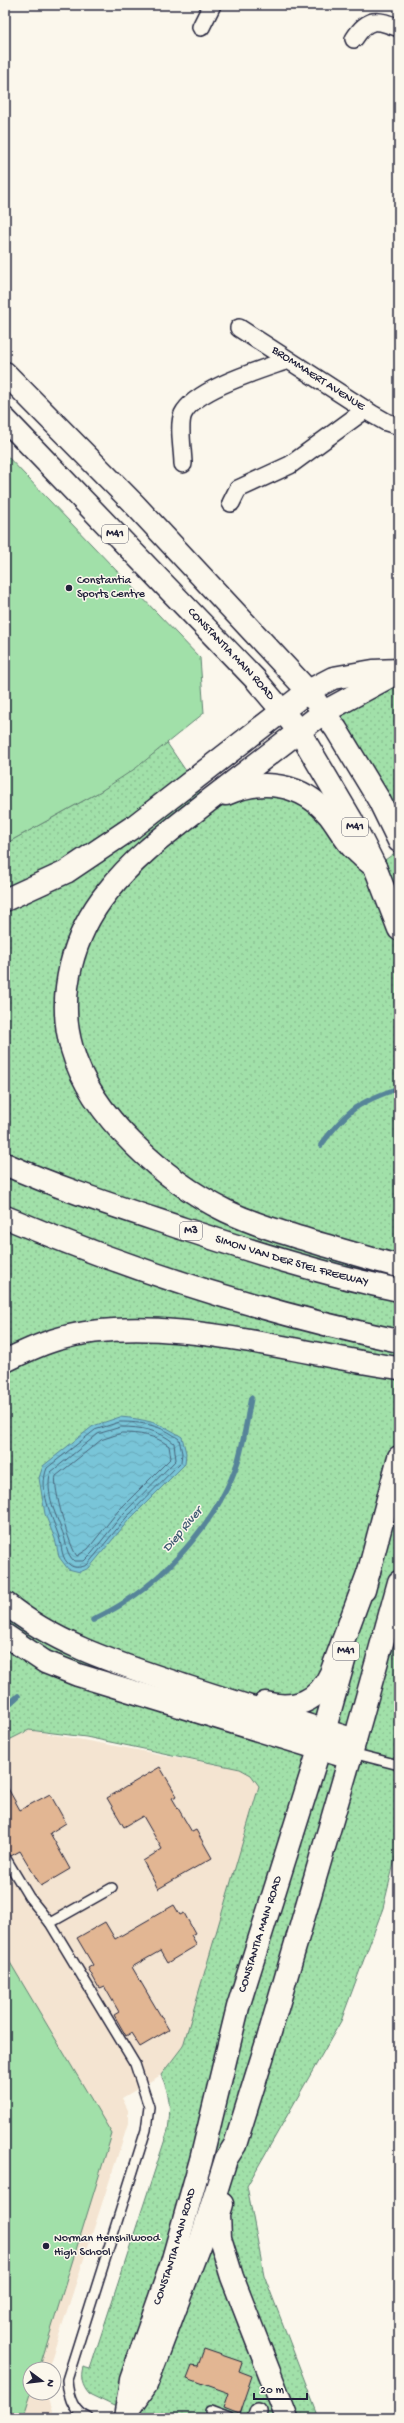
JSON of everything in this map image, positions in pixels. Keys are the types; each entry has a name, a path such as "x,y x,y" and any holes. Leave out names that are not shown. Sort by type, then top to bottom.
{"main road":[{"name":"M41","path":"5,373 135,505 308,691 324,712 379,800 399,841"},
{"name":"CONSTANTIA MAIN ROAD","path":"5,419 256,680 299,731 351,819 375,867 399,929"},
{"path":"5,900 66,872 133,827 308,691 333,678 373,671 399,671"},
{"path":"393,1264 268,1228 225,1210 191,1190 149,1158 123,1133 94,1094 72,1050 65,994 79,938 107,891 150,846 324,712 399,671"},
{"path":"207,802 250,785 274,784 290,788 321,807 352,847 375,867"},
{"name":"SIMON VAN DER STEL FREEWAY","path":"5,1164 38,1178 113,1205 259,1254 390,1288"},
{"path":"5,1217 108,1258 244,1302 373,1336 399,1341"},
{"path":"5,1361 59,1339 112,1330 156,1329 265,1345 368,1364 399,1368"},
{"name":"CONSTANTIA MAIN ROAD","path":"126,2415 131,2380 171,2266 201,2160 238,2007 321,1740 369,1571 399,1458"},
{"path":"197,1690 225,1693 276,1706 296,1705 310,1700 323,1688 331,1673 369,1571"},
{"name":"CONSTANTIA MAIN ROAD","path":"126,2415 146,2385 201,2240 226,2159 235,2145 268,2039 399,1582"},
{"path":"5,1603 27,1621 58,1639 128,1668 197,1690 321,1740"},
{"path":"5,1635 45,1662 78,1675 321,1740 352,1750"},
{"path":"235,2145 234,2158 219,2214 219,2226 232,2277 286,2418"},
{"path":"201,2160 197,2210 201,2240 210,2256 232,2277"}],"street":[{"path":"201,27 212,5"},
{"path":"354,39 366,24 374,21 384,22 399,28"},
{"name":"BROMMAERT AVENUE","path":"239,328 365,410 386,422 399,426"},
{"path":"184,464 181,420 188,408 212,390 227,382 288,360"},
{"path":"232,503 238,489 290,465 365,410"}],"lane":[{"path":"352,1750 399,1765"},
{"path":"5,1857 29,1897 50,1923 135,2064 149,2107 146,2130 67,2380 68,2392 72,2402 83,2416 88,2418"},
{"path":"50,1923 112,1888"},
{"path":"210,2411 229,2418"}],"shaded area":[{"path":"29,1730 240,1769 251,1775 259,1786 183,2046 161,2075 122,2098 128,2110 128,2124 51,2361 22,2361 22,2401 49,2401 54,2418 5,2418 5,1742"}],"green space":[{"name":"Constantia Sports Centre","path":"5,454 200,658 204,713 136,768 101,791 5,844"},
{"path":"399,672 399,841 324,712"},
{"path":"167,743 207,802 284,786 375,867 399,850 399,1843 383,1908 341,2021 247,2186 264,2275 319,2418 139,2418 89,2394 83,2385 82,2378 83,2367 90,2369 168,2130 169,2102 161,2075 183,2046 259,1786 251,1775 240,1769 86,1737 29,1730 5,1742 5,844 101,791"},
{"name":"Norman Henshilwood High School","path":"5,1954 112,2134 41,2361 22,2361 22,2401 28,2401 23,2418 5,2418"}],"water":[{"path":"120,1417 152,1422 175,1432 182,1437 186,1453 185,1464 128,1521 89,1568 80,1572 68,1569 59,1557 55,1539 45,1514 39,1478 43,1466 93,1426"}],"building":[{"path":"160,1767 177,1796 172,1798 192,1832 196,1830 212,1858 158,1889 143,1861 162,1849 143,1816 124,1827 107,1798"},
{"path":"5,1783 20,1810 50,1794 66,1823 50,1833 70,1869 41,1886 20,1851 9,1857 5,1850"},
{"path":"174,1905 180,1915 184,1913 195,1933 191,1935 197,1945 167,1963 160,1951 132,1967 169,2030 140,2047 131,2033 126,2036 114,2015 119,2012 104,1986 99,1988 88,1968 93,1965 77,1938 105,1922 115,1939"},
{"path":"204,2349 242,2362 239,2371 252,2376 239,2414 224,2408 229,2393 187,2378 192,2365 198,2366"}],"waterway":[{"name":"Diep River","path":"321,1145 338,1123 354,1109 373,1098 399,1088"},
{"name":"Diep River","path":"93,1620 143,1590 177,1558 207,1521 220,1501 238,1461 244,1438 251,1398"},
{"name":"Diep River","path":"5,1708 18,1696"}],"place":[{"name":"Constantia Sports Centre","path":"69,588"},
{"name":"Norman Henshilwood High School","path":"46,2246"}]}
